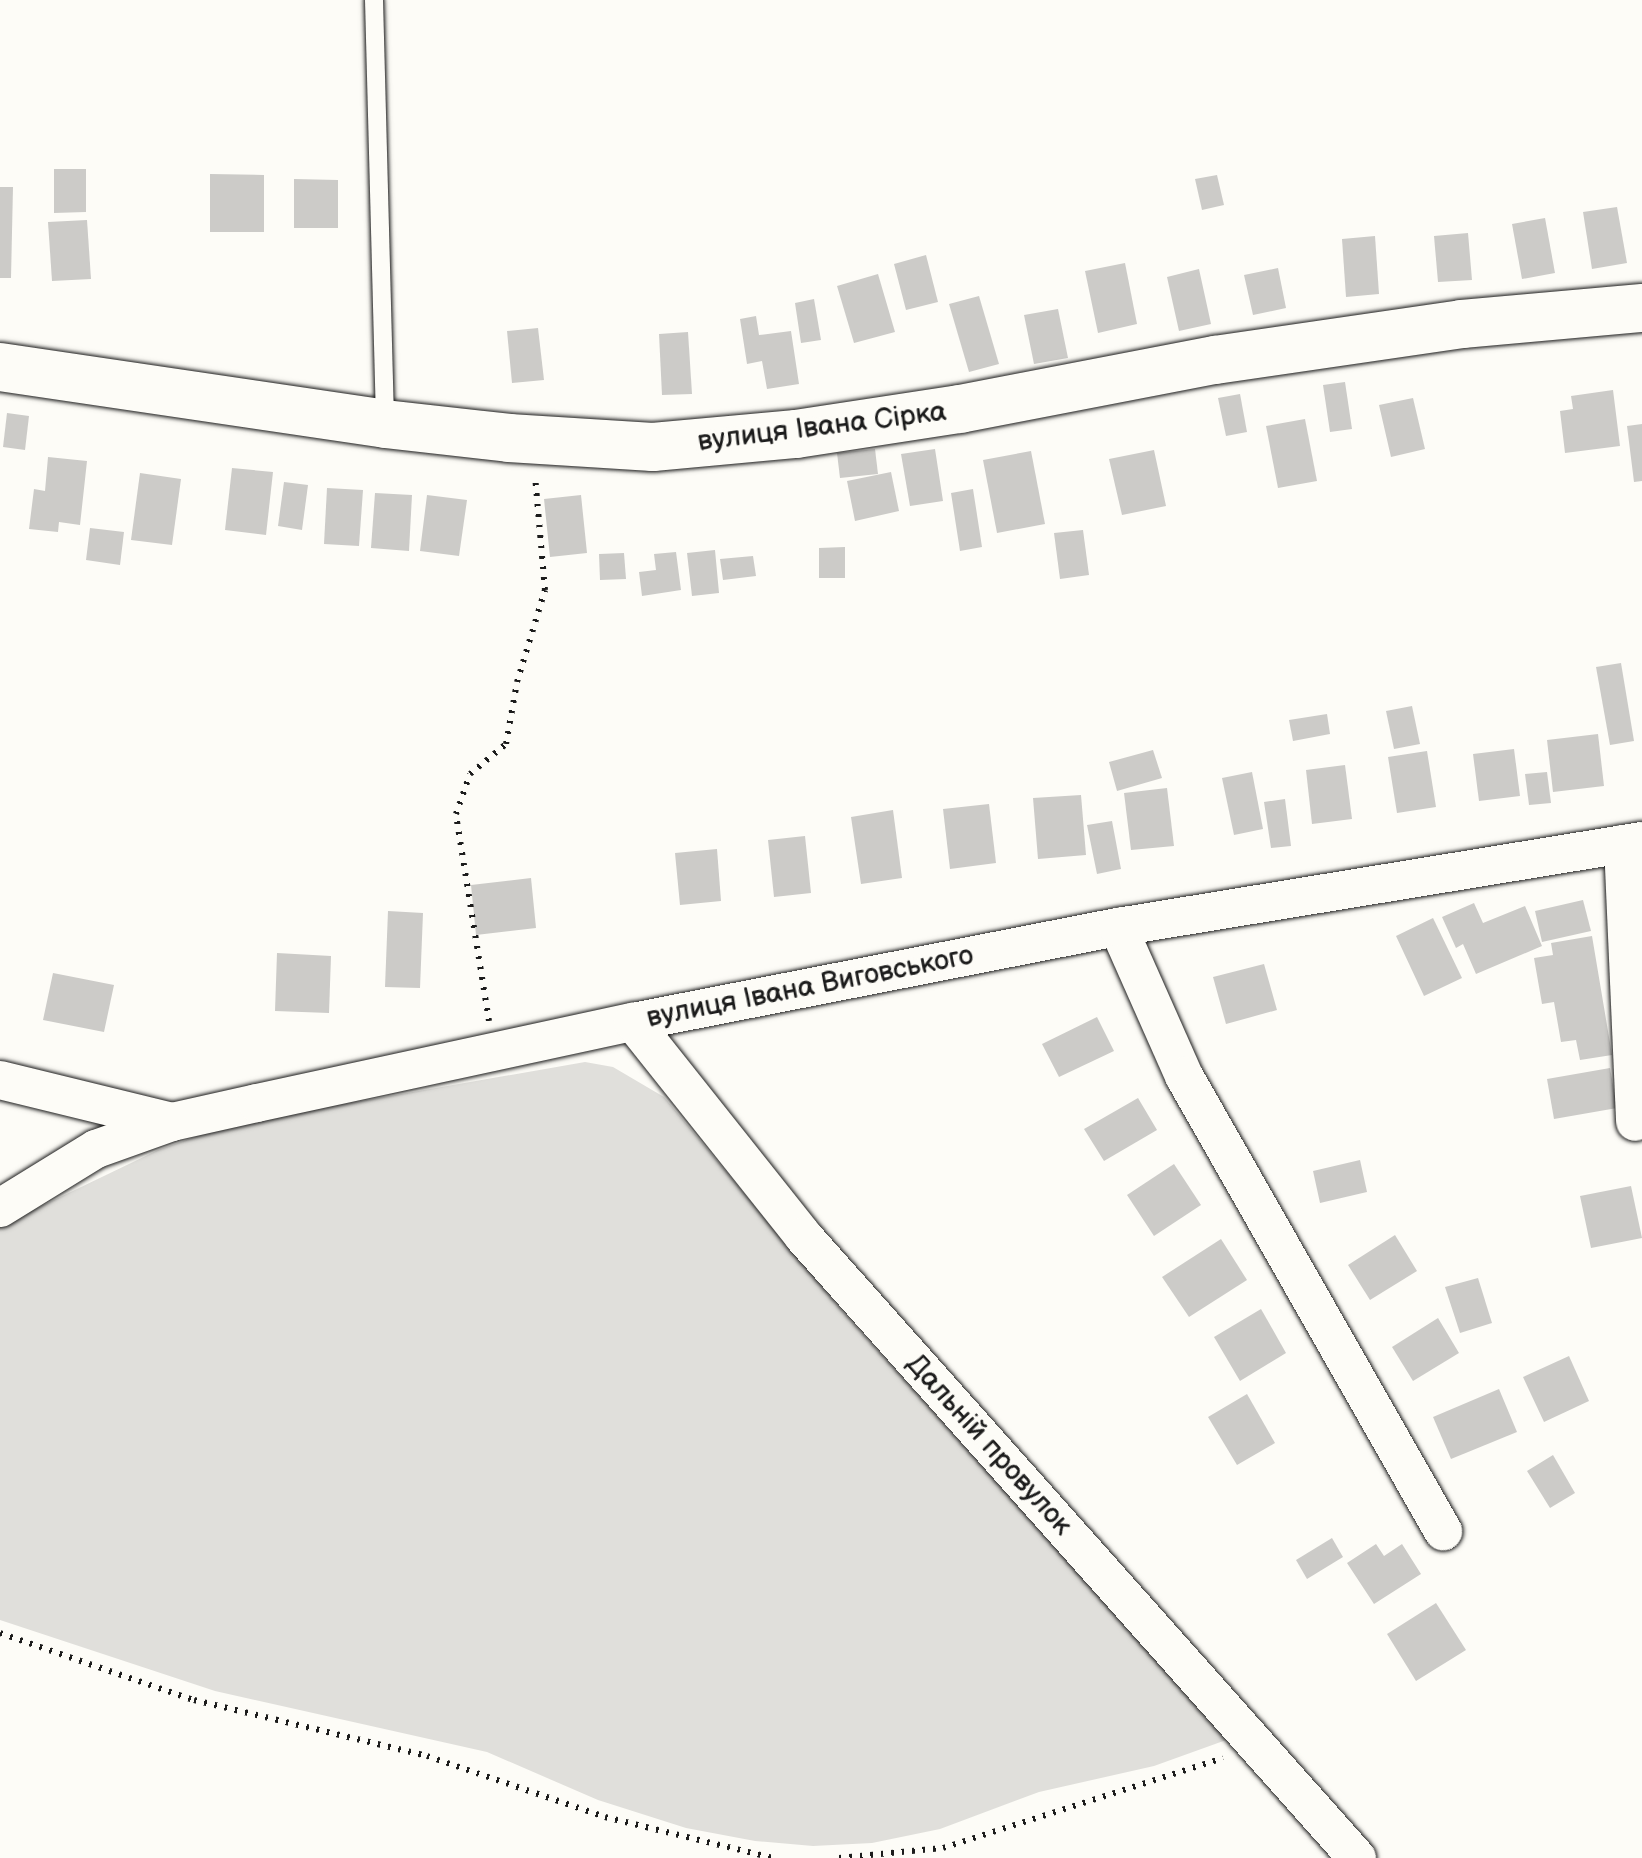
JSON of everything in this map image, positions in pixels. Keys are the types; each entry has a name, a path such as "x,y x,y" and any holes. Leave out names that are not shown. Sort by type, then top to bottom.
{"street":[{"name":"вулиця Івана Сірка","path":"0,366 385,424 536,440 653,447 796,434 1253,354 1462,324 1642,308"},
{"name":"вулиця Івана Виговського","path":"0,1208 96,1150 172,1122 633,1022 1118,927 1633,843"},
{"path":"1633,843 1635,1122"},
{"path":"1118,927 1184,1076 1442,1532"},
{"name":"Дальній провулок","path":"633,1022 803,1236 1357,1858"},
{"path":"0,1080 172,1122"}],"lane":[{"path":"374,0 385,424"}],"path":[{"path":"494,1052 456,814 470,774 506,744 517,682 545,590 535,512 536,440"},
{"path":"0,1634 194,1700 428,1756 605,1817 773,1858"},
{"path":"839,1858 944,1848 1257,1746"}],"shaded area":[{"path":"585,1062 613,1067 664,1097 842,1311 1229,1739 1154,1766 1039,1792 940,1829 872,1843 813,1846 755,1841 686,1828 598,1800 487,1752 215,1691 0,1620 0,1226 158,1150 212,1131 276,1116"}],"building":[{"path":"54,169 86,169 86,212 54,213"},
{"path":"210,174 264,175 264,232 210,232"},
{"path":"1217,175 1224,205 1202,210 1195,179"},
{"path":"294,179 338,180 338,228 294,228"},
{"path":"0,187 13,187 11,278 0,278"},
{"path":"1617,207 1627,263 1592,269 1583,212"},
{"path":"1545,218 1555,273 1522,279 1512,224"},
{"path":"87,220 91,279 52,281 48,222"},
{"path":"1468,233 1472,280 1438,282 1434,236"},
{"path":"1375,236 1379,294 1346,297 1342,239"},
{"path":"926,255 938,302 906,310 894,264"},
{"path":"1125,263 1137,324 1098,333 1085,271"},
{"path":"1278,268 1286,308 1253,315 1244,275"},
{"path":"1199,269 1211,324 1179,331 1167,277"},
{"path":"878,274 895,332 854,343 837,286"},
{"path":"979,296 999,364 969,372 949,304"},
{"path":"814,299 821,340 801,343 795,303"},
{"path":"1058,309 1068,358 1034,364 1024,315"},
{"path":"756,316 759,335 791,331 799,384 767,389 762,361 747,364 740,319"},
{"path":"538,328 544,380 512,383 507,331"},
{"path":"688,332 692,394 662,395 659,334"},
{"path":"1345,382 1352,429 1330,432 1323,385"},
{"path":"1613,390 1620,446 1565,453 1560,411 1573,409 1571,396"},
{"path":"1240,394 1247,432 1226,436 1218,398"},
{"path":"1413,398 1425,449 1391,457 1379,405"},
{"path":"7,413 29,416 25,450 3,447"},
{"path":"1305,419 1317,481 1278,488 1266,426"},
{"path":"1642,424 1642,481 1634,482 1627,426"},
{"path":"875,449 878,474 840,478 837,453"},
{"path":"935,449 943,501 910,506 901,454"},
{"path":"1154,450 1166,506 1122,515 1109,459"},
{"path":"1031,451 1045,524 997,533 983,460"},
{"path":"48,457 87,461 80,525 59,522 58,532 29,529 34,489 45,491"},
{"path":"232,468 273,472 266,535 225,530"},
{"path":"891,472 899,511 855,521 847,481"},
{"path":"140,473 181,479 172,545 131,540"},
{"path":"284,482 308,485 302,530 278,526"},
{"path":"327,488 363,490 359,546 324,544"},
{"path":"973,489 982,547 960,551 951,493"},
{"path":"375,493 412,495 409,551 371,548"},
{"path":"427,495 467,500 459,556 420,551"},
{"path":"581,495 587,553 550,557 544,499"},
{"path":"90,528 124,532 120,565 86,560"},
{"path":"1083,530 1089,575 1060,579 1054,533"},
{"path":"845,547 845,578 819,578 819,548"},
{"path":"715,550 719,593 692,596 687,553"},
{"path":"676,552 681,590 642,596 639,572 656,570 654,554"},
{"path":"624,553 626,579 600,580 599,554"},
{"path":"753,556 756,576 723,580 720,559"},
{"path":"1621,663 1634,741 1610,745 1596,667"},
{"path":"1412,706 1420,744 1394,749 1386,711"},
{"path":"1327,714 1330,734 1293,741 1289,720"},
{"path":"1598,734 1604,786 1553,792 1547,740"},
{"path":"1514,749 1520,796 1479,801 1473,754"},
{"path":"1153,750 1162,778 1117,791 1109,762"},
{"path":"1427,751 1436,807 1397,813 1388,757"},
{"path":"1345,765 1352,819 1312,824 1306,770"},
{"path":"1252,772 1263,829 1234,835 1222,778"},
{"path":"1547,772 1551,803 1529,805 1525,774"},
{"path":"1167,788 1174,846 1131,850 1124,793"},
{"path":"1081,795 1086,855 1038,859 1033,798"},
{"path":"1285,799 1291,846 1271,848 1264,802"},
{"path":"989,804 996,863 950,869 943,809"},
{"path":"893,810 902,878 861,884 851,817"},
{"path":"1112,821 1121,869 1097,874 1087,825"},
{"path":"805,836 811,893 774,897 768,840"},
{"path":"717,849 721,901 680,905 675,853"},
{"path":"531,878 536,928 476,935 471,885"},
{"path":"1583,900 1591,931 1542,942 1535,911"},
{"path":"1474,903 1483,923 1525,906 1542,946 1476,974 1463,944 1456,948 1442,917"},
{"path":"388,911 423,913 420,988 385,987"},
{"path":"1433,918 1462,978 1424,996 1396,936"},
{"path":"1592,936 1612,1055 1580,1060 1576,1040 1561,1042 1554,1002 1542,1004 1534,958 1553,955 1551,943"},
{"path":"277,953 331,956 329,1013 275,1011"},
{"path":"1264,964 1277,1010 1226,1024 1213,977"},
{"path":"53,973 114,985 104,1032 43,1020"},
{"path":"1097,1017 1114,1051 1059,1077 1042,1044"},
{"path":"1610,1068 1617,1108 1554,1119 1547,1079"},
{"path":"1138,1098 1157,1130 1104,1161 1084,1129"},
{"path":"1360,1160 1367,1192 1320,1203 1313,1171"},
{"path":"1174,1164 1201,1205 1154,1236 1127,1195"},
{"path":"1631,1186 1642,1238 1591,1248 1580,1196"},
{"path":"1395,1235 1417,1271 1370,1300 1348,1265"},
{"path":"1221,1239 1247,1280 1189,1317 1162,1277"},
{"path":"1478,1278 1492,1323 1460,1333 1445,1287"},
{"path":"1261,1309 1286,1353 1240,1381 1214,1337"},
{"path":"1438,1318 1459,1353 1413,1381 1392,1347"},
{"path":"1569,1356 1589,1401 1544,1422 1523,1377"},
{"path":"1499,1389 1517,1432 1451,1459 1433,1417"},
{"path":"1247,1394 1275,1443 1237,1465 1208,1417"},
{"path":"1553,1455 1575,1493 1550,1508 1527,1471"},
{"path":"1332,1538 1343,1557 1307,1579 1296,1560"},
{"path":"1376,1544 1384,1556 1402,1544 1421,1574 1374,1604 1347,1563"},
{"path":"1436,1603 1466,1650 1416,1681 1387,1634"}]}
